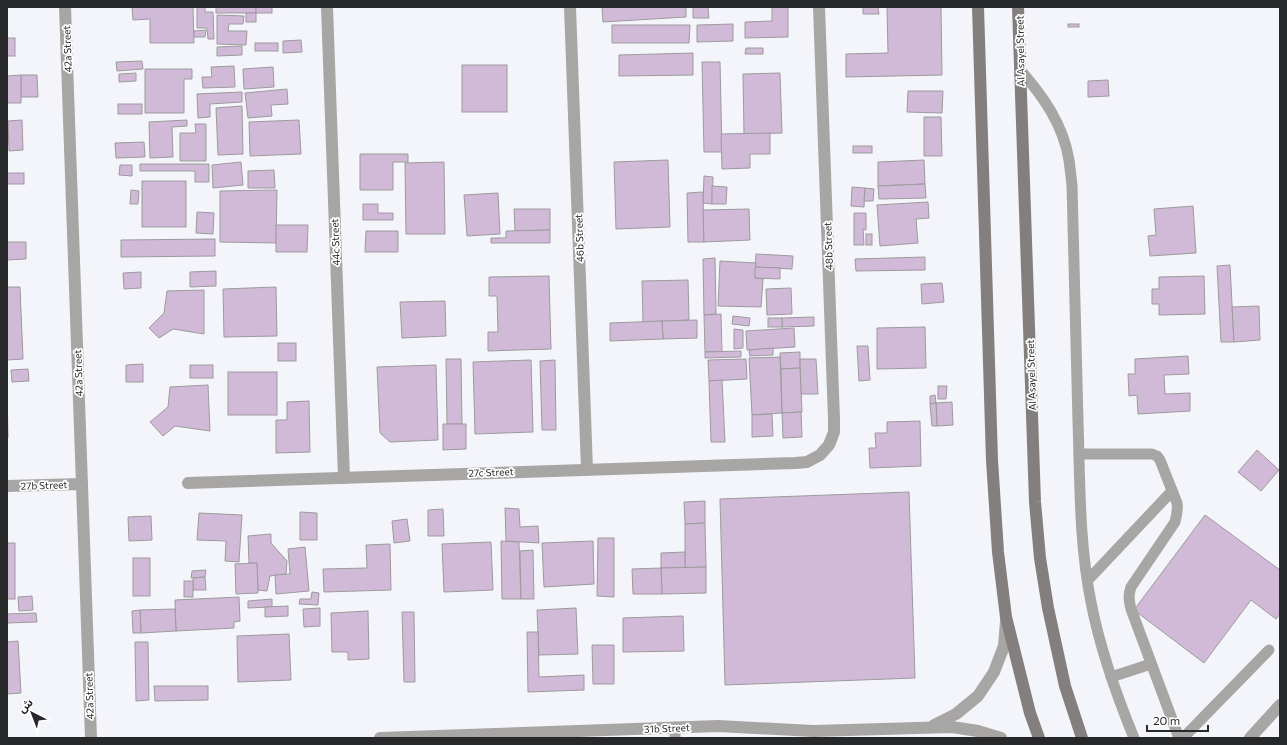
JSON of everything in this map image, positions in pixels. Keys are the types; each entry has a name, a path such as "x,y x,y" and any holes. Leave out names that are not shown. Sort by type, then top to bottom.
{"main road":[{"path":"978,7 992,460 998,552 1006,617 1030,713 1039,738"},
{"name":"Al Asayel Street","path":"1018,7 1035,502 1040,558 1048,608 1065,686 1082,738"}],"street":[{"name":"42a Street","path":"65,7 91,738"},
{"name":"44c Street","path":"327,7 344,478"},
{"name":"46b Street","path":"570,7 587,469"},
{"name":"48b Street","path":"795,463 807,462 820,455 829,445 834,432 820,7"},
{"name":"27c Street","path":"188,483 795,463"},
{"name":"27b Street","path":"7,486 82,484"},
{"name":"31b Street","path":"931,727 956,714 978,696 994,672 1004,646 1006,617"},
{"path":"1250,738 1280,705"},
{"name":"31b Street","path":"380,738 675,733 718,726 813,734 952,727 978,731 1001,738"}],"lane":[{"path":"1020,70 1037,90 1051,111 1062,134 1069,159 1072,185 1080,500 1084,553 1091,602 1102,649 1134,738"},
{"path":"1079,454 1152,454 1157,456 1160,460 1172,491 1178,509 1175,522 1136,580 1129,594 1129,602 1179,738"},
{"path":"1088,580 1172,491"},
{"path":"1184,738 1269,650"},
{"path":"1111,677 1152,664"}],"building":[{"path":"132,7 193,7 194,43 150,43 150,19 133,20"},
{"path":"197,7 205,7 205,12 213,12 214,39 208,39 207,28 197,28"},
{"path":"216,7 256,7 256,13 216,13"},
{"path":"256,7 272,7 272,13 256,13"},
{"path":"602,7 686,7 686,17 603,22"},
{"path":"693,7 708,7 709,18 693,18"},
{"path":"772,7 788,7 788,37 745,38 745,22 772,21"},
{"path":"863,7 878,7 879,14 863,14"},
{"path":"887,7 941,7 942,75 846,77 846,54 888,53"},
{"path":"246,13 256,13 256,22 246,22"},
{"path":"217,15 244,16 243,24 229,24 228,31 247,31 246,45 217,44"},
{"path":"733,24 733,41 697,42 697,25"},
{"path":"1068,24 1079,24 1079,27 1068,27"},
{"path":"612,25 690,25 689,43 612,43"},
{"path":"206,30 205,37 194,37 194,31"},
{"path":"7,38 15,38 15,56 7,56"},
{"path":"301,40 302,52 283,53 283,41"},
{"path":"255,43 278,43 278,51 255,51"},
{"path":"242,46 242,55 217,56 217,47"},
{"path":"746,48 763,48 763,54 745,54"},
{"path":"693,53 693,75 619,76 619,55"},
{"path":"142,61 143,69 117,71 116,62"},
{"path":"702,62 720,62 722,152 704,152"},
{"path":"462,65 507,65 507,112 462,112"},
{"path":"234,66 235,87 203,88 202,77 212,77 211,67"},
{"path":"273,67 274,87 244,89 243,69"},
{"path":"145,69 192,69 192,79 184,79 184,113 145,113"},
{"path":"136,73 136,81 119,82 119,74"},
{"path":"780,73 782,133 744,134 743,74"},
{"path":"21,75 37,75 38,97 21,97"},
{"path":"21,75 21,103 7,103 7,76"},
{"path":"1108,80 1109,96 1088,97 1088,81"},
{"path":"287,89 288,104 271,105 272,116 248,118 245,93"},
{"path":"908,91 943,91 942,113 907,112"},
{"path":"242,92 242,102 210,104 210,117 198,118 197,94"},
{"path":"118,104 142,104 142,114 118,114"},
{"path":"242,106 243,154 218,155 216,108"},
{"path":"924,117 941,117 942,156 924,156"},
{"path":"22,120 23,150 9,151 8,121"},
{"path":"187,120 187,126 172,127 173,157 150,158 149,122"},
{"path":"299,120 301,154 250,156 249,122"},
{"path":"195,124 206,124 206,161 180,161 180,133 196,133"},
{"path":"770,133 770,154 750,154 750,168 722,169 721,134"},
{"path":"144,142 145,157 116,158 115,143"},
{"path":"853,146 872,146 872,153 853,153"},
{"path":"360,154 408,154 408,162 393,162 393,190 360,190"},
{"path":"668,160 670,227 616,229 614,162"},
{"path":"924,160 925,184 878,186 878,162"},
{"path":"241,162 243,185 213,188 212,165"},
{"path":"444,162 445,234 406,234 405,163"},
{"path":"140,164 209,164 209,182 195,182 195,171 140,171"},
{"path":"120,165 132,165 132,176 119,175"},
{"path":"274,170 275,188 248,188 248,171"},
{"path":"7,173 24,173 24,184 7,184"},
{"path":"704,176 713,177 712,204 703,203"},
{"path":"142,181 186,181 186,227 142,227"},
{"path":"925,184 926,198 879,199 878,186"},
{"path":"712,186 727,187 726,204 712,204"},
{"path":"852,187 865,188 864,207 851,206"},
{"path":"865,188 874,189 873,201 864,201"},
{"path":"131,190 139,191 138,204 130,204"},
{"path":"277,190 276,243 220,242 220,191"},
{"path":"703,192 704,242 688,242 687,193"},
{"path":"498,193 500,234 467,236 464,195"},
{"path":"928,202 929,218 916,219 918,243 880,246 877,205"},
{"path":"363,204 378,204 378,213 393,213 393,220 363,220"},
{"path":"1193,206 1196,253 1150,256 1148,236 1156,235 1154,209"},
{"path":"514,209 550,209 550,230 515,231"},
{"path":"749,209 750,240 704,242 703,210"},
{"path":"197,212 214,213 213,234 196,233"},
{"path":"854,213 866,213 866,230 863,229 864,245 854,245"},
{"path":"276,225 308,225 307,252 276,252"},
{"path":"550,230 550,243 491,243 491,238 506,238 506,231"},
{"path":"366,231 398,231 398,252 365,252"},
{"path":"866,234 872,234 872,245 866,245"},
{"path":"215,239 215,256 121,257 121,240"},
{"path":"7,242 26,242 26,259 7,260"},
{"path":"756,254 793,256 792,269 755,267"},
{"path":"925,257 925,270 856,271 855,259"},
{"path":"715,258 716,314 704,315 703,259"},
{"path":"720,261 756,263 755,278 763,279 761,307 718,306"},
{"path":"1230,265 1234,342 1221,342 1217,266"},
{"path":"755,267 780,268 780,279 755,278"},
{"path":"216,271 216,286 190,287 190,272"},
{"path":"141,272 141,288 124,289 123,273"},
{"path":"549,276 551,349 488,351 488,332 498,332 497,296 489,296 489,277"},
{"path":"1204,276 1205,314 1159,315 1159,304 1152,304 1152,289 1159,289 1159,277"},
{"path":"688,280 689,320 643,322 642,281"},
{"path":"942,283 944,302 922,304 921,284"},
{"path":"7,287 20,287 23,359 7,360"},
{"path":"276,287 277,336 224,337 223,289"},
{"path":"791,288 792,314 767,315 766,289"},
{"path":"204,290 204,334 173,329 159,338 149,328 164,313 167,291"},
{"path":"445,301 446,336 402,338 400,302"},
{"path":"1259,306 1260,340 1234,342 1232,307"},
{"path":"721,314 722,352 705,352 704,315"},
{"path":"733,316 750,318 749,326 732,324"},
{"path":"814,317 814,326 782,327 782,318"},
{"path":"768,318 782,318 782,327 768,327"},
{"path":"697,320 697,338 663,339 662,321"},
{"path":"662,321 663,339 610,341 610,323"},
{"path":"925,327 926,368 877,369 877,328"},
{"path":"794,328 795,347 747,350 746,331"},
{"path":"734,329 743,330 743,348 734,349"},
{"path":"278,343 296,343 296,361 278,361"},
{"path":"857,346 868,346 870,380 859,381"},
{"path":"773,348 773,355 750,356 749,350"},
{"path":"741,351 741,357 705,358 705,352"},
{"path":"800,352 800,368 781,369 780,353"},
{"path":"1188,356 1189,374 1164,375 1165,394 1190,393 1190,411 1138,414 1137,395 1129,396 1128,374 1135,374 1135,359"},
{"path":"780,357 782,413 752,415 749,358"},
{"path":"446,359 461,359 462,424 447,424"},
{"path":"746,359 747,379 709,381 708,360"},
{"path":"800,359 816,359 818,394 801,394"},
{"path":"531,360 533,432 475,434 473,362"},
{"path":"555,360 556,430 542,430 540,361"},
{"path":"143,364 143,382 126,382 126,365"},
{"path":"190,365 213,365 213,378 190,378"},
{"path":"436,365 438,440 390,442 380,433 377,367"},
{"path":"800,368 802,412 782,413 781,369"},
{"path":"28,369 29,381 12,382 11,370"},
{"path":"228,372 277,372 277,415 228,415"},
{"path":"722,380 725,442 711,442 709,381"},
{"path":"7,384 8,438 7,438"},
{"path":"208,385 210,431 175,426 163,436 150,422 168,407 170,387"},
{"path":"938,386 947,386 946,399 938,399"},
{"path":"935,395 936,403 930,404 930,396"},
{"path":"309,401 310,452 276,453 276,420 287,420 287,402"},
{"path":"952,402 953,425 937,426 936,403"},
{"path":"936,403 937,426 932,426 930,404"},
{"path":"801,412 802,437 783,438 782,413"},
{"path":"772,414 773,436 752,437 752,415"},
{"path":"920,421 921,466 870,468 869,448 876,448 875,433 887,433 887,422"},
{"path":"443,424 466,424 466,449 443,450"},
{"path":"1257,450 1279,470 1261,491 1238,472"},
{"path":"909,492 915,678 725,685 720,499"},
{"path":"705,501 705,523 685,524 684,502"},
{"path":"505,508 519,509 520,527 538,526 539,543 506,541"},
{"path":"443,509 444,536 428,536 428,510"},
{"path":"300,512 317,513 317,540 300,540"},
{"path":"199,513 242,515 239,562 225,561 226,541 197,540"},
{"path":"1205,515 1280,570 1280,614 1276,619 1251,600 1204,663 1134,610"},
{"path":"151,516 152,540 129,541 128,517"},
{"path":"407,519 410,541 394,543 392,521"},
{"path":"705,523 706,567 685,568 685,524"},
{"path":"271,534 271,543 287,561 286,574 270,576 267,591 258,590 257,563 249,563 248,536"},
{"path":"598,538 614,538 614,597 597,596"},
{"path":"501,541 519,542 521,599 502,599"},
{"path":"593,541 594,584 544,587 542,543"},
{"path":"491,542 493,590 444,592 442,544"},
{"path":"7,543 15,543 15,599 7,599"},
{"path":"390,544 391,590 324,592 323,569 367,568 366,545"},
{"path":"305,547 309,591 276,594 275,575 290,574 288,549"},
{"path":"533,550 534,599 521,599 520,551"},
{"path":"685,552 685,568 661,568 661,553"},
{"path":"133,558 150,558 150,596 133,596"},
{"path":"257,563 258,593 236,594 235,564"},
{"path":"706,567 706,593 662,594 661,568"},
{"path":"661,568 662,594 633,594 632,569"},
{"path":"206,570 205,577 191,578 192,571"},
{"path":"205,577 206,590 193,590 193,578"},
{"path":"184,581 193,581 193,597 184,597"},
{"path":"312,592 319,593 318,605 299,604 300,599 311,599"},
{"path":"32,596 33,610 19,611 18,597"},
{"path":"239,597 240,621 234,622 234,628 176,631 175,600"},
{"path":"272,599 272,607 248,608 248,601"},
{"path":"288,606 288,616 265,617 265,607"},
{"path":"320,608 320,626 304,627 303,609"},
{"path":"576,608 578,654 539,655 537,610"},
{"path":"175,609 176,631 141,633 140,610"},
{"path":"140,610 141,633 133,633 132,611"},
{"path":"368,611 369,659 348,660 348,652 332,652 331,613"},
{"path":"402,612 414,612 415,682 404,682"},
{"path":"36,613 37,622 7,623 7,614"},
{"path":"683,616 684,651 623,652 623,618"},
{"path":"527,632 538,632 539,677 584,675 584,690 528,692"},
{"path":"289,634 291,680 238,682 237,636"},
{"path":"18,641 21,693 7,694 7,642"},
{"path":"135,642 148,642 149,700 136,701"},
{"path":"592,645 614,645 614,684 593,684"},
{"path":"154,686 208,686 208,700 155,701"}]}
